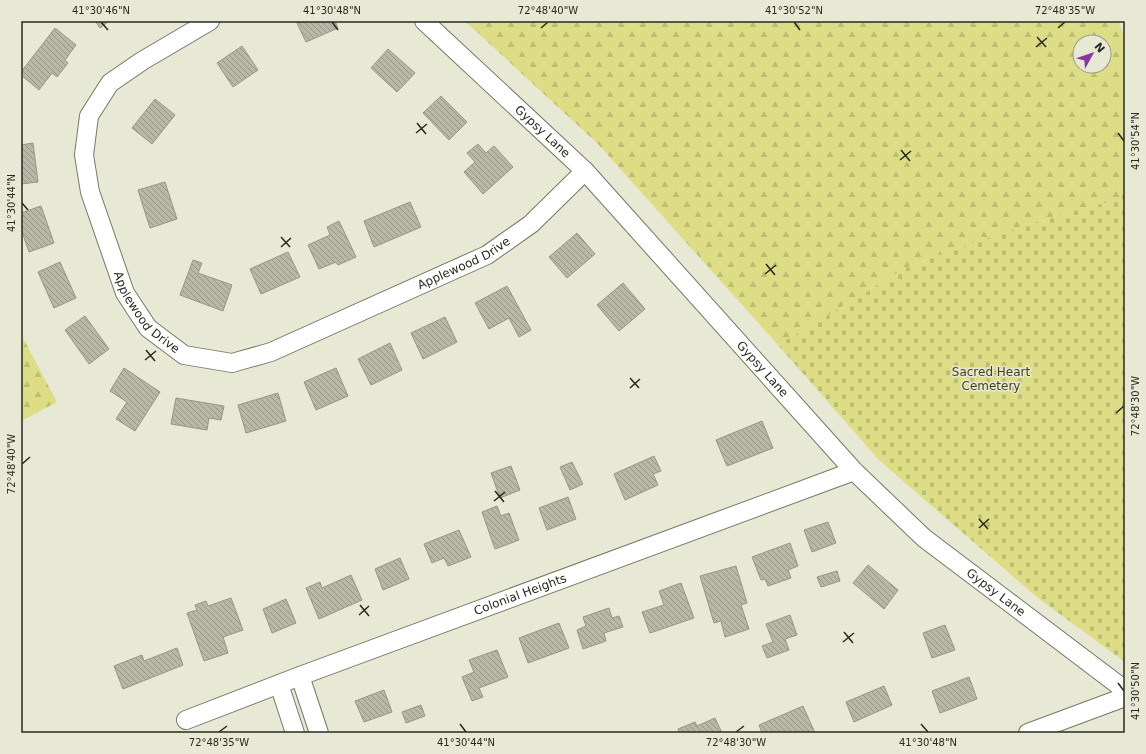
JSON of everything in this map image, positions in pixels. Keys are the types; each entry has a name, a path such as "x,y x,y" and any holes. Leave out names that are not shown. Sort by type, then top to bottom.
{"street":[{"name":"Applewood Drive","path":"210,21 142,61 110,83 89,116 84,155 90,192 125,293 148,328 184,355 232,363 271,352 487,256 531,224 585,171"},
{"name":"Gypsy Lane","path":"424,21 585,171 854,471 924,538 1125,690"},
{"name":"Colonial Heights","path":"186,720 300,676 854,471"},
{"path":"300,676 319,733"},
{"path":"279,684 295,733"},
{"path":"1028,733 1125,697"}],"green space":[{"path":"465,21 1119,21 1125,40 1125,193 1111,202 1068,212 909,266 778,345 598,144"},
{"name":"Sacred Heart Cemetery","path":"1125,193 1125,662 1038,598 879,460 778,345 909,266 1068,212 1111,202"},
{"path":"21,334 57,402 21,421"}],"building":[{"path":"95,21 109,21 100,28"},
{"path":"296,21 335,21 338,28 306,42"},
{"path":"55,28 76,45 65,60 68,63 57,77 52,73 39,90 21,75 21,72"},
{"path":"242,46 258,70 233,87 217,63"},
{"path":"388,49 415,73 397,92 371,68"},
{"path":"441,96 467,122 449,140 423,113"},
{"path":"155,99 175,115 152,144 132,128"},
{"path":"33,143 38,182 21,184 21,145"},
{"path":"478,144 486,153 494,146 513,167 483,194 464,172 475,162 467,153"},
{"path":"165,182 177,219 150,228 138,190"},
{"path":"410,202 421,227 374,247 364,221"},
{"path":"41,206 54,243 29,252 21,229 21,213"},
{"path":"339,221 356,257 338,265 336,262 319,269 308,245 330,235 327,227"},
{"path":"577,233 595,254 567,278 549,257"},
{"path":"288,252 300,277 261,294 250,269"},
{"path":"193,260 202,263 198,273 232,285 223,311 180,295"},
{"path":"60,262 76,298 54,308 38,272"},
{"path":"623,283 645,309 619,331 597,305"},
{"path":"507,286 531,330 519,337 509,318 489,329 475,303"},
{"path":"85,316 109,349 89,364 65,330"},
{"path":"445,317 457,342 423,359 411,333"},
{"path":"390,343 402,370 371,385 358,359"},
{"path":"124,368 160,392 135,431 116,419 127,402 110,391"},
{"path":"336,368 348,396 316,410 304,382"},
{"path":"278,393 286,421 246,433 238,405"},
{"path":"176,398 224,406 221,420 209,418 207,430 171,424"},
{"path":"762,421 773,448 727,466 716,440"},
{"path":"654,456 661,471 653,474 658,485 625,500 614,474"},
{"path":"572,462 583,484 570,490 560,467"},
{"path":"511,466 520,490 500,498 491,473"},
{"path":"568,497 576,519 547,530 539,508"},
{"path":"497,506 501,516 509,513 519,540 495,549 482,512"},
{"path":"828,522 836,543 812,552 804,530"},
{"path":"459,530 471,557 448,566 444,558 432,563 424,544"},
{"path":"790,543 798,566 788,570 791,578 768,586 765,579 761,580 752,557"},
{"path":"400,558 409,579 383,590 375,569"},
{"path":"868,565 898,590 884,609 853,583"},
{"path":"736,566 747,603 741,605 749,629 725,637 721,621 714,623 700,576"},
{"path":"837,571 840,581 821,587 817,577"},
{"path":"351,575 362,600 319,619 306,588 320,582 322,588"},
{"path":"681,583 694,618 650,633 642,612 664,605 659,591"},
{"path":"231,598 243,630 223,637 228,653 204,661 187,613 197,610 195,605 206,601 208,606"},
{"path":"286,599 296,623 272,633 263,609"},
{"path":"609,608 612,618 619,616 623,627 604,633 606,641 583,649 577,630 586,626 583,617"},
{"path":"790,615 797,635 785,639 789,650 767,658 762,646 773,642 766,624"},
{"path":"559,623 569,648 528,663 519,638"},
{"path":"945,625 955,650 932,658 923,633"},
{"path":"177,648 183,665 123,689 114,666 142,655 144,661"},
{"path":"497,650 508,677 479,688 483,697 472,701 462,677 474,672 469,660"},
{"path":"969,677 977,699 940,713 932,691"},
{"path":"884,686 892,705 854,722 846,702"},
{"path":"384,690 392,712 364,722 355,701"},
{"path":"421,705 425,716 406,723 402,712"},
{"path":"803,706 815,733 762,733 759,725"},
{"path":"715,718 722,733 679,733 678,729 695,722 697,726"}]}
